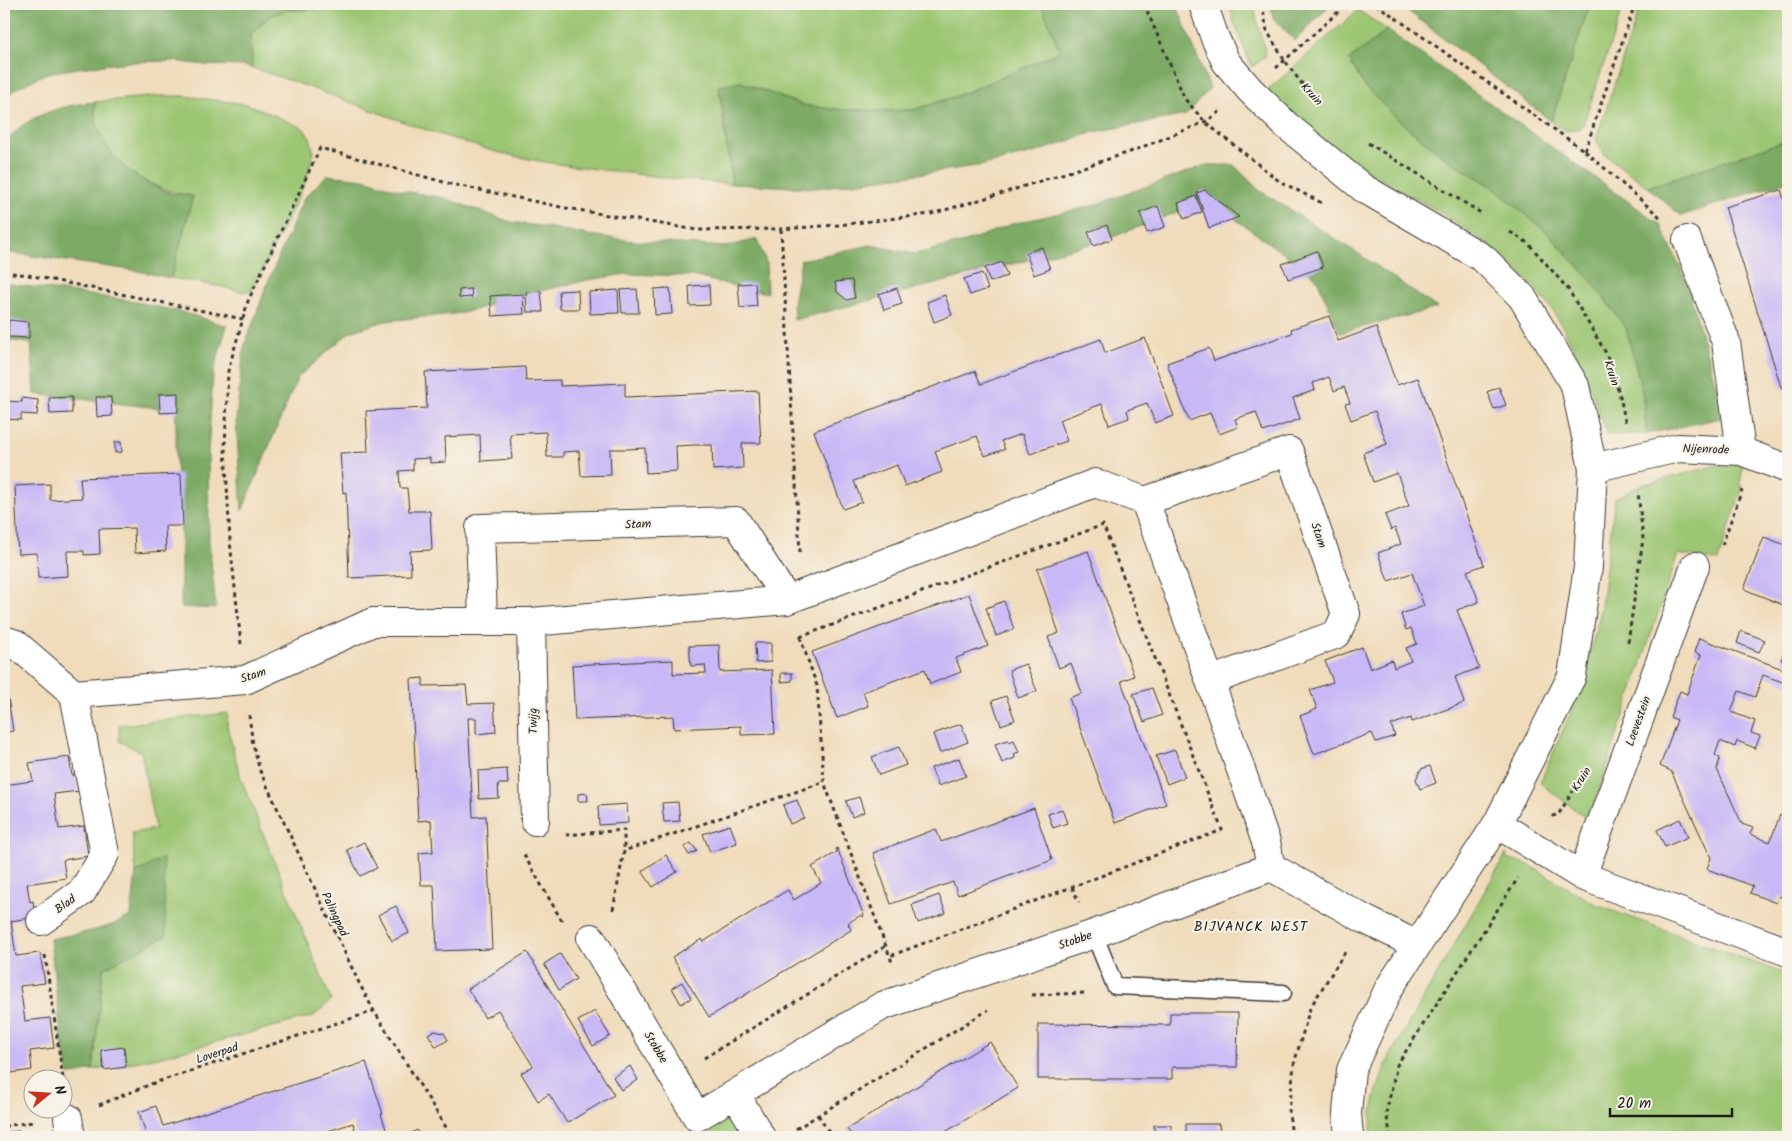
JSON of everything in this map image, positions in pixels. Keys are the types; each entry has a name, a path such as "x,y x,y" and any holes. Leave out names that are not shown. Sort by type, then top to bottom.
{"street":[{"path":"1203,4 1226,62 1250,90 1286,125 1362,188 1482,258 1522,297 1575,386 1593,468 1588,567 1572,676 1497,824 1389,988 1351,1070 1347,1113 1349,1137"},
{"path":"1687,240 1726,342 1747,453"},
{"name":"Nijenrode","path":"1593,468 1678,448 1747,453 1788,469"},
{"name":"Stam","path":"74,694 245,680 373,622 531,622 794,597 1095,483 1145,501 1289,452 1346,614 1337,634 1210,680"},
{"path":"1145,501 1266,842 1271,867 1366,920 1417,945"},
{"name":"Stam","path":"483,622 480,528 736,521 794,597"},
{"name":"Loevestein","path":"1582,876 1695,566"},
{"name":"Twijg","path":"531,622 535,821"},
{"path":"4,640 16,644 74,694"},
{"name":"Blad","path":"41,921 82,892 105,854 74,694"},
{"path":"1497,824 1582,876 1788,952"},
{"name":"Stobbe","path":"591,938 697,1117 882,1006 1094,934 1271,867"},
{"path":"735,1094 761,1137"}],"lane":[{"path":"1094,934 1115,986 1282,993"}],"path":[{"path":"1144,4 1185,99 1205,122 1279,181 1329,207"},
{"name":"Kruin","path":"1262,4 1267,31 1285,60 1314,99 1321,105"},
{"path":"1285,60 1347,4"},
{"path":"1376,4 1585,151 1687,240"},
{"path":"1585,151 1635,4"},
{"path":"794,597 781,229 838,225 931,214 1130,152 1205,122"},
{"path":"1363,139 1489,218"},
{"name":"Palingpad","path":"452,1137 359,984 260,771 253,745 230,540 225,448 228,371 248,301 320,148 451,184 566,208 697,230 781,229"},
{"name":"Kruin","path":"1504,228 1528,243 1568,289 1606,353 1620,396 1634,458 1643,539 1627,643"},
{"path":"4,272 28,275 243,319"},
{"path":"1695,566 1712,571 1747,453"},
{"path":"890,956 1222,830 1103,525 800,637 817,686 824,782 886,946 906,998"},
{"path":"624,851 824,782"},
{"name":"Kruin","path":"1549,816 1558,815 1578,783"},
{"path":"535,821 550,836 624,830 624,851 613,915 591,938 570,935 518,844 535,821"},
{"path":"1391,1137 1386,1113 1397,1065 1537,848"},
{"path":"1292,1137 1289,1112 1294,1064 1310,1007 1366,920"},
{"name":"Blad","path":"41,921 70,1127"},
{"path":"674,1077 886,946"},
{"path":"1029,995 1099,992 1115,986"},
{"path":"790,1133 990,1008"},
{"name":"Loverpad","path":"70,1127 151,1084 374,1011"},
{"path":"818,1115 832,1137"}],"green space":[{"path":"4,4 38,4 4,11"},
{"path":"38,4 389,4 359,9 286,10 270,16 251,34 252,68 173,61 129,62 78,68 47,73 17,88 4,99 4,11"},
{"path":"389,4 1041,4 1061,51 954,97 913,110 832,109 802,105 740,82 719,87 732,184 581,167 504,154 429,131 252,68 251,34 270,16 286,10 359,9"},
{"path":"1041,4 1176,4 1210,88 1186,115 1094,132 1037,152 984,165 816,188 732,184 719,86 740,82 802,105 832,109 913,110 954,97 1060,51"},
{"path":"1230,4 1253,4 1266,56 1252,67 1233,20"},
{"path":"1271,4 1331,4 1295,41 1273,19"},
{"path":"1399,4 1590,4 1551,121"},
{"path":"1590,4 1624,4 1582,128 1566,131 1551,121"},
{"path":"1641,4 1788,4 1788,140 1648,187 1604,154 1596,139"},
{"path":"1358,10 1387,30 1349,60 1365,87 1405,126 1450,161 1491,186 1546,231 1590,279 1626,328 1642,391 1647,434 1608,435 1577,356 1558,318 1532,285 1512,266 1458,223 1339,152 1267,91"},
{"path":"1387,30 1660,224 1685,277 1725,417 1647,434 1642,391 1626,328 1590,279 1546,231 1491,186 1450,161 1405,126 1365,87 1349,60"},
{"path":"156,96 184,96 246,104 303,128 310,138 314,153 305,183 253,290 243,292 171,278 193,196 177,193 146,182 132,173 109,151 101,137 95,116 95,102"},
{"path":"95,102 95,116 100,134 106,146 124,166 158,188 170,193 193,196 171,278 138,271 4,252 4,145 20,127 31,120 67,106"},
{"path":"1788,140 1788,181 1681,216 1648,187"},
{"path":"1207,165 1234,165 1259,190 1362,256 1437,308 1340,333 1316,277 1209,200 1102,241 794,320 793,303 801,260 871,245 915,254 965,242 1012,224 1092,206"},
{"path":"327,175 364,179 399,190 444,198 511,222 589,235 634,241 726,247 757,239 766,262 767,293 691,276 626,274 535,292 463,313 385,321 350,332 298,377 242,511 236,420 244,347 268,282 304,198"},
{"path":"4,283 132,301 185,313 227,326 213,374 208,453 209,542 216,609 181,607 181,522 176,465 176,410 35,394 31,343 4,340"},
{"path":"1733,461 1743,464 1740,485 1743,486 1718,561 1678,554 1589,820 1540,783 1580,691 1600,614 1615,498 1642,485"},
{"path":"228,713 227,726 241,779 331,1000 314,1016 159,1057 93,1070 103,969 163,859 136,873 132,833 155,829 141,752 119,741 119,725"},
{"path":"1506,854 1507,858 1529,865 1597,905 1788,975 1788,1137 1372,1137 1373,1106 1378,1086 1390,1056"},
{"path":"163,858 166,936 103,969 93,1070 72,1074 72,1068 68,1068 62,1042 50,939 103,928 131,915 136,873"},
{"path":"728,1118 739,1137 706,1137"}],"building":[{"path":"1205,190 1239,217 1209,228 1197,193"},
{"path":"1781,190 1788,211 1788,391 1781,387 1725,207"},
{"path":"1196,196 1202,212 1184,219 1178,203"},
{"path":"1158,206 1165,227 1147,233 1140,213"},
{"path":"1107,225 1112,239 1093,246 1088,232"},
{"path":"1042,247 1050,269 1034,275 1026,253"},
{"path":"1317,251 1323,267 1288,279 1282,264"},
{"path":"1002,262 1007,276 990,282 985,268"},
{"path":"982,273 988,289 970,295 964,279"},
{"path":"852,280 855,298 847,300 837,292 835,282"},
{"path":"755,283 757,306 740,308 738,284"},
{"path":"709,285 710,305 690,306 689,286"},
{"path":"670,288 672,314 655,315 654,289"},
{"path":"897,288 902,304 884,310 879,294"},
{"path":"471,289 472,297 459,298 459,290"},
{"path":"637,289 639,313 622,313 620,290"},
{"path":"578,290 579,309 560,309 559,291"},
{"path":"618,290 619,313 590,314 589,292"},
{"path":"541,291 543,312 527,312 526,292"},
{"path":"523,294 524,314 492,316 490,296"},
{"path":"945,295 952,315 934,322 927,302"},
{"path":"1329,316 1338,341 1376,327 1397,385 1418,378 1484,565 1467,571 1479,602 1457,610 1479,668 1455,677 1464,703 1412,722 1411,718 1391,725 1395,736 1376,742 1372,733 1314,754 1300,716 1317,709 1310,690 1333,682 1325,661 1362,647 1370,669 1392,660 1394,668 1411,661 1406,648 1417,644 1411,628 1406,630 1401,614 1424,606 1412,573 1388,581 1378,553 1401,544 1395,528 1391,530 1385,515 1409,506 1397,473 1373,482 1363,453 1387,444 1375,411 1351,420 1345,404 1350,403 1344,387 1334,391 1329,377 1313,383 1315,390 1293,398 1300,419 1263,432 1256,412 1235,419 1238,427 1219,434 1210,413 1189,421 1167,363 1209,348 1214,361 1292,333 1291,329"},
{"path":"9,320 29,322 29,338 8,337"},
{"path":"1145,338 1174,416 1155,423 1147,403 1127,410 1129,418 1109,425 1102,404 1059,420 1067,441 1030,454 1022,434 1001,441 1005,449 985,456 977,436 935,451 942,472 905,486 897,465 854,481 862,502 843,509 814,431 975,371 981,384 1101,339 1105,353"},
{"path":"525,367 526,381 560,380 560,386 625,383 625,397 758,391 761,443 742,443 743,468 713,470 712,445 694,445 676,446 677,471 646,473 645,448 610,449 611,475 581,476 579,451 563,452 563,457 547,457 546,432 510,434 512,459 481,461 480,435 445,437 446,462 430,463 430,458 413,459 413,470 399,471 400,488 407,488 409,511 430,511 432,550 410,551 411,575 349,578 346,492 343,493 340,453 368,452 366,411 427,408 425,372"},
{"path":"1499,387 1506,405 1494,409 1487,392"},
{"path":"178,393 178,412 160,413 159,394"},
{"path":"4,394 6,394 5,401 22,402 22,398 38,400 37,415 21,414 21,420 4,419"},
{"path":"72,397 72,413 50,414 49,398"},
{"path":"96,397 111,397 112,416 97,417"},
{"path":"115,442 121,442 122,452 115,453"},
{"path":"181,474 183,526 165,526 166,551 135,553 134,528 99,529 100,554 84,555 84,551 67,551 68,576 38,578 37,553 18,554 15,486 50,484 50,500 82,498 80,478"},
{"path":"1764,537 1788,546 1788,607 1744,589"},
{"path":"1088,551 1134,676 1121,681 1166,804 1115,823 1069,698 1082,693 1071,663 1059,668 1048,637 1059,633 1037,569"},
{"path":"969,594 988,646 956,658 961,672 930,684 925,669 863,692 868,706 837,718 812,652"},
{"path":"1004,601 1014,629 996,636 986,608"},
{"path":"1741,631 1765,640 1759,652 1737,643"},
{"path":"1699,638 1788,671 1788,684 1763,675 1755,697 1739,691 1731,712 1755,721 1751,733 1760,736 1755,748 1737,741 1735,747 1720,741 1715,755 1720,758 1717,769 1742,824 1753,828 1750,834 1770,842 1780,815 1788,818 1788,899 1779,896 1776,903 1750,893 1753,886 1707,869 1711,858 1671,771 1660,766 1677,720 1670,717 1680,691 1687,694 1701,655 1694,652"},
{"path":"1788,641 1788,663 1781,660"},
{"path":"755,643 771,643 771,662 756,663"},
{"path":"719,645 720,672 772,670 775,734 741,735 741,726 674,729 673,716 575,720 572,665 673,660 673,674 706,673 705,665 691,666 689,646"},
{"path":"1026,664 1037,691 1018,698 1009,670"},
{"path":"781,673 792,673 792,681 781,682"},
{"path":"423,678 423,686 466,685 468,704 494,703 496,732 476,734 476,718 468,718 473,817 486,816 492,949 437,951 434,885 421,885 419,853 433,852 431,820 418,821 411,679"},
{"path":"1152,688 1162,715 1144,722 1133,694"},
{"path":"7,691 13,731 4,733 4,692"},
{"path":"1006,696 1015,720 1001,725 992,701"},
{"path":"961,724 968,742 940,753 933,734"},
{"path":"1008,740 1009,742 1014,740 1019,752 1014,754 1015,758 1002,763 995,744"},
{"path":"899,747 906,765 879,775 872,757"},
{"path":"1175,750 1185,777 1167,784 1156,756"},
{"path":"69,757 72,775 77,775 79,791 54,794 59,829 84,826 88,856 63,860 66,878 27,884 30,902 33,901 35,917 11,921 16,956 40,953 45,983 20,986 25,1021 50,1018 54,1048 30,1051 32,1068 22,1068 22,1071 4,1074 4,853 9,852 4,811 4,785 33,781 29,763"},
{"path":"959,758 966,776 938,786 931,768"},
{"path":"1430,766 1436,783 1420,789 1416,779 1421,769"},
{"path":"507,769 508,784 498,784 499,798 479,799 478,771"},
{"path":"587,793 588,801 578,801 578,794"},
{"path":"859,797 864,812 852,817 846,801"},
{"path":"797,800 804,818 790,824 783,805"},
{"path":"678,802 680,821 664,822 662,803"},
{"path":"627,804 628,823 599,825 598,806"},
{"path":"1034,808 1052,860 958,895 953,882 891,904 873,853 936,829 941,842"},
{"path":"1062,809 1067,823 1053,828 1048,814"},
{"path":"1680,819 1688,837 1665,847 1657,830"},
{"path":"730,825 737,843 710,852 703,834"},
{"path":"364,842 377,868 360,876 347,850"},
{"path":"691,843 697,851 689,855 684,847"},
{"path":"837,848 864,916 862,917 861,915 848,923 851,930 709,1017 672,957 702,939 703,942 788,890 794,900 821,883 812,867 837,852"},
{"path":"666,855 677,872 653,887 642,871"},
{"path":"939,895 946,913 918,923 912,905"},
{"path":"396,906 409,933 392,941 378,915"},
{"path":"527,952 614,1095 567,1123 549,1094 538,1101 521,1073 533,1066 498,1010 485,1018 468,989"},
{"path":"560,954 576,979 559,990 544,964"},
{"path":"682,982 691,998 681,1004 672,988"},
{"path":"595,1011 610,1036 593,1046 578,1021"},
{"path":"1170,1013 1238,1013 1237,1067 1172,1067 1172,1079 1038,1079 1038,1024 1170,1025"},
{"path":"434,1031 444,1033 448,1040 436,1047 428,1034"},
{"path":"990,1042 1018,1088 937,1137 853,1137 847,1129"},
{"path":"124,1047 126,1067 104,1070 101,1050"},
{"path":"366,1062 386,1129 360,1137 357,1137 353,1123 309,1137 147,1137 139,1112 156,1106 163,1126"},
{"path":"630,1066 638,1080 621,1090 613,1077"},
{"path":"1186,1124 1219,1124 1220,1137 1186,1137"},
{"path":"1154,1125 1171,1125 1171,1137 1154,1137"},
{"path":"417,1130 422,1137 405,1137"},
{"path":"19,1131 20,1137 4,1137 4,1133"}],"district":[{"name":"BIJVANCK WEST","path":"1251,926"}]}
